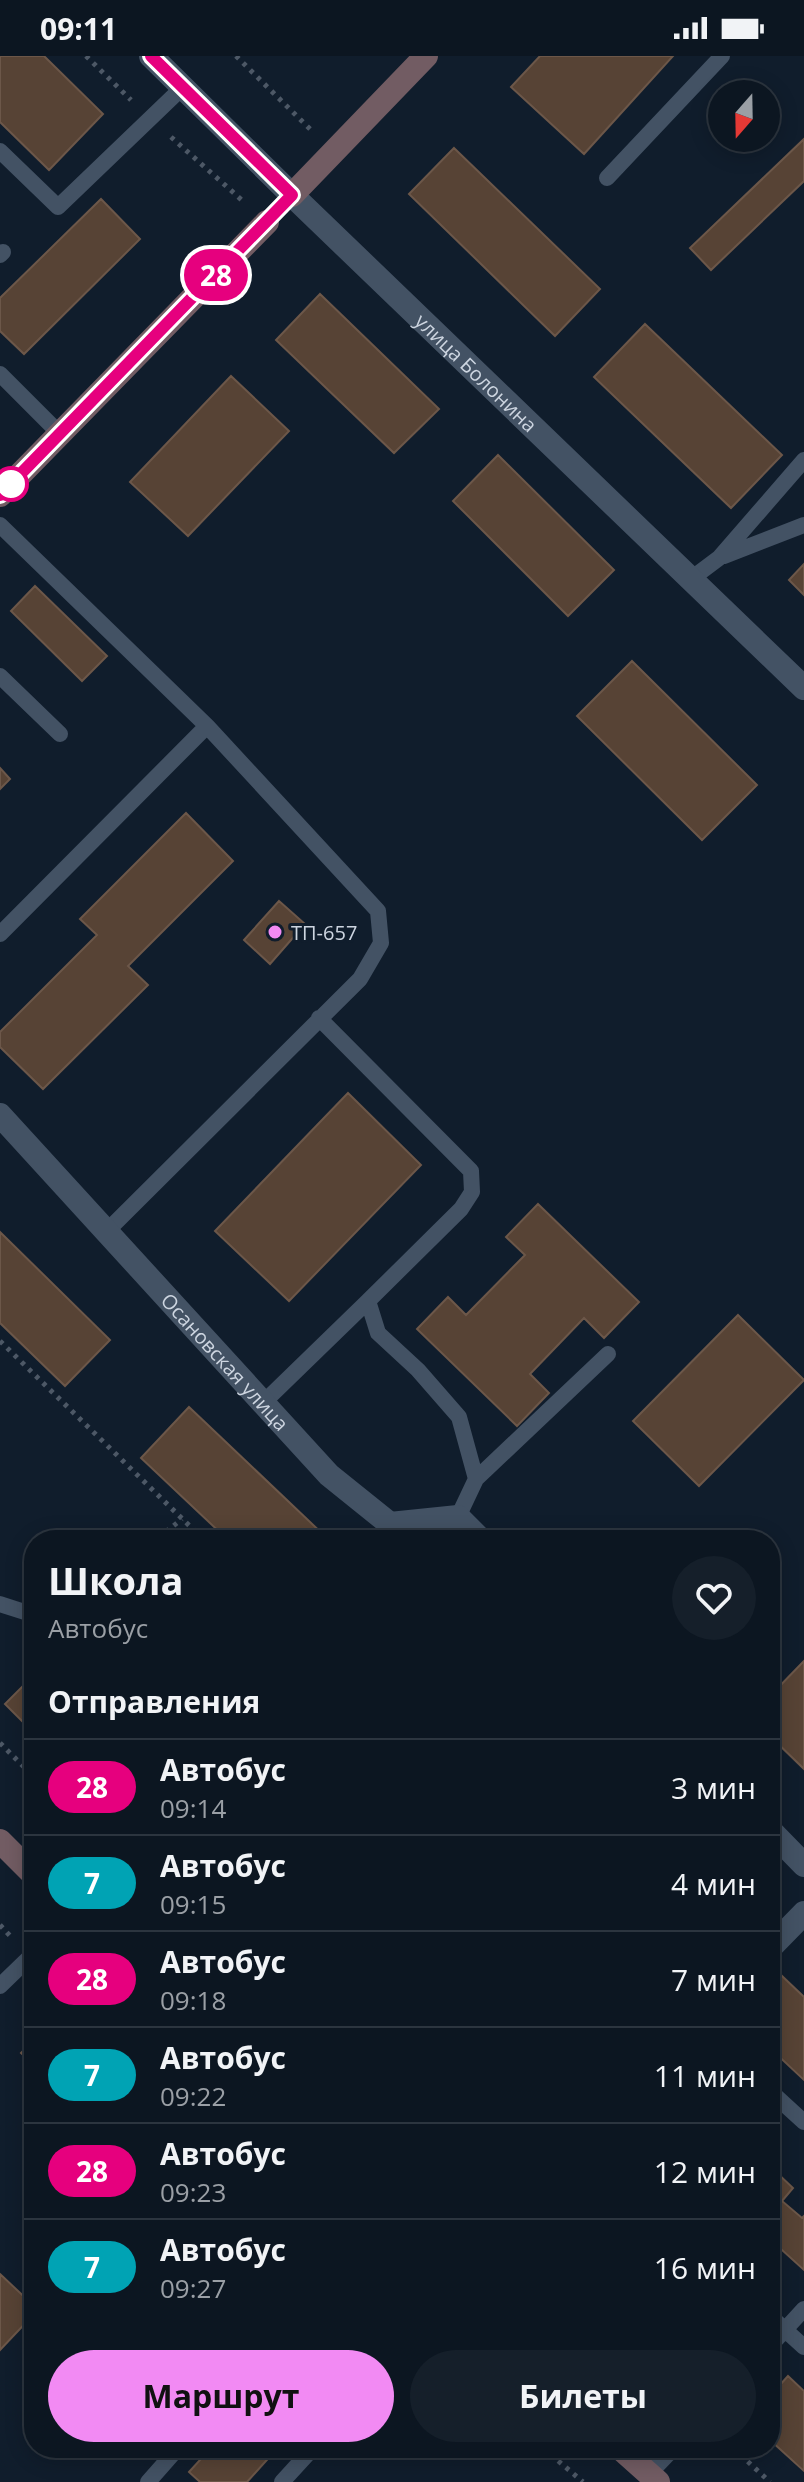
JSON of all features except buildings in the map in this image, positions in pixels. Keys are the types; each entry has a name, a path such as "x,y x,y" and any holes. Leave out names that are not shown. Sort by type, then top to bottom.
{"street":[{"name":"улица Болонина","path":"151,56 804,688"},
{"path":"0,495 426,56"},
{"name":"Осановская улица","path":"0,1115 329,1475 390,1524 458,1517"},
{"path":"458,1517 471,1530"},
{"path":"780,1840 804,1865"},
{"path":"0,1841 24,1865"},
{"path":"780,1937 804,1913"},
{"path":"631,2458 654,2478"}],"lane":[{"path":"607,178 722,56"},
{"path":"0,151 58,207 183,87"},
{"path":"0,374 60,434"},
{"path":"691,579 719,558 804,460"},
{"path":"0,525 207,726 378,911 381,943 360,979 106,1232"},
{"path":"719,558 804,525"},
{"path":"0,676 60,734"},
{"path":"0,934 207,726"},
{"path":"263,1403 461,1209 472,1192 471,1171 319,1018"},
{"path":"368,1301 378,1333 418,1370 459,1417 476,1479"},
{"path":"458,1517 476,1479 608,1354"},
{"path":"0,1604 24,1612"},
{"path":"0,1986 24,1963"},
{"path":"780,2100 804,2122"},
{"path":"780,2335 804,2309"},
{"path":"780,2325 804,2347"},
{"path":"148,2482 169,2458"},
{"path":"282,2482 304,2458"},
{"path":"654,2478 667,2458"}],"path":[{"path":"86,56 150,118 267,222"},
{"path":"236,56 334,152"},
{"path":"0,1341 194,1530"},
{"path":"168,1530 182,1519"},
{"path":"0,1743 24,1767"},
{"path":"555,2458 583,2482"},
{"path":"744,2458 770,2482"}],"bus line":[{"name":"28","path":"0,495 292,195 151,56"}],"place":[{"name":"ТП-657","path":"275,932"}]}
